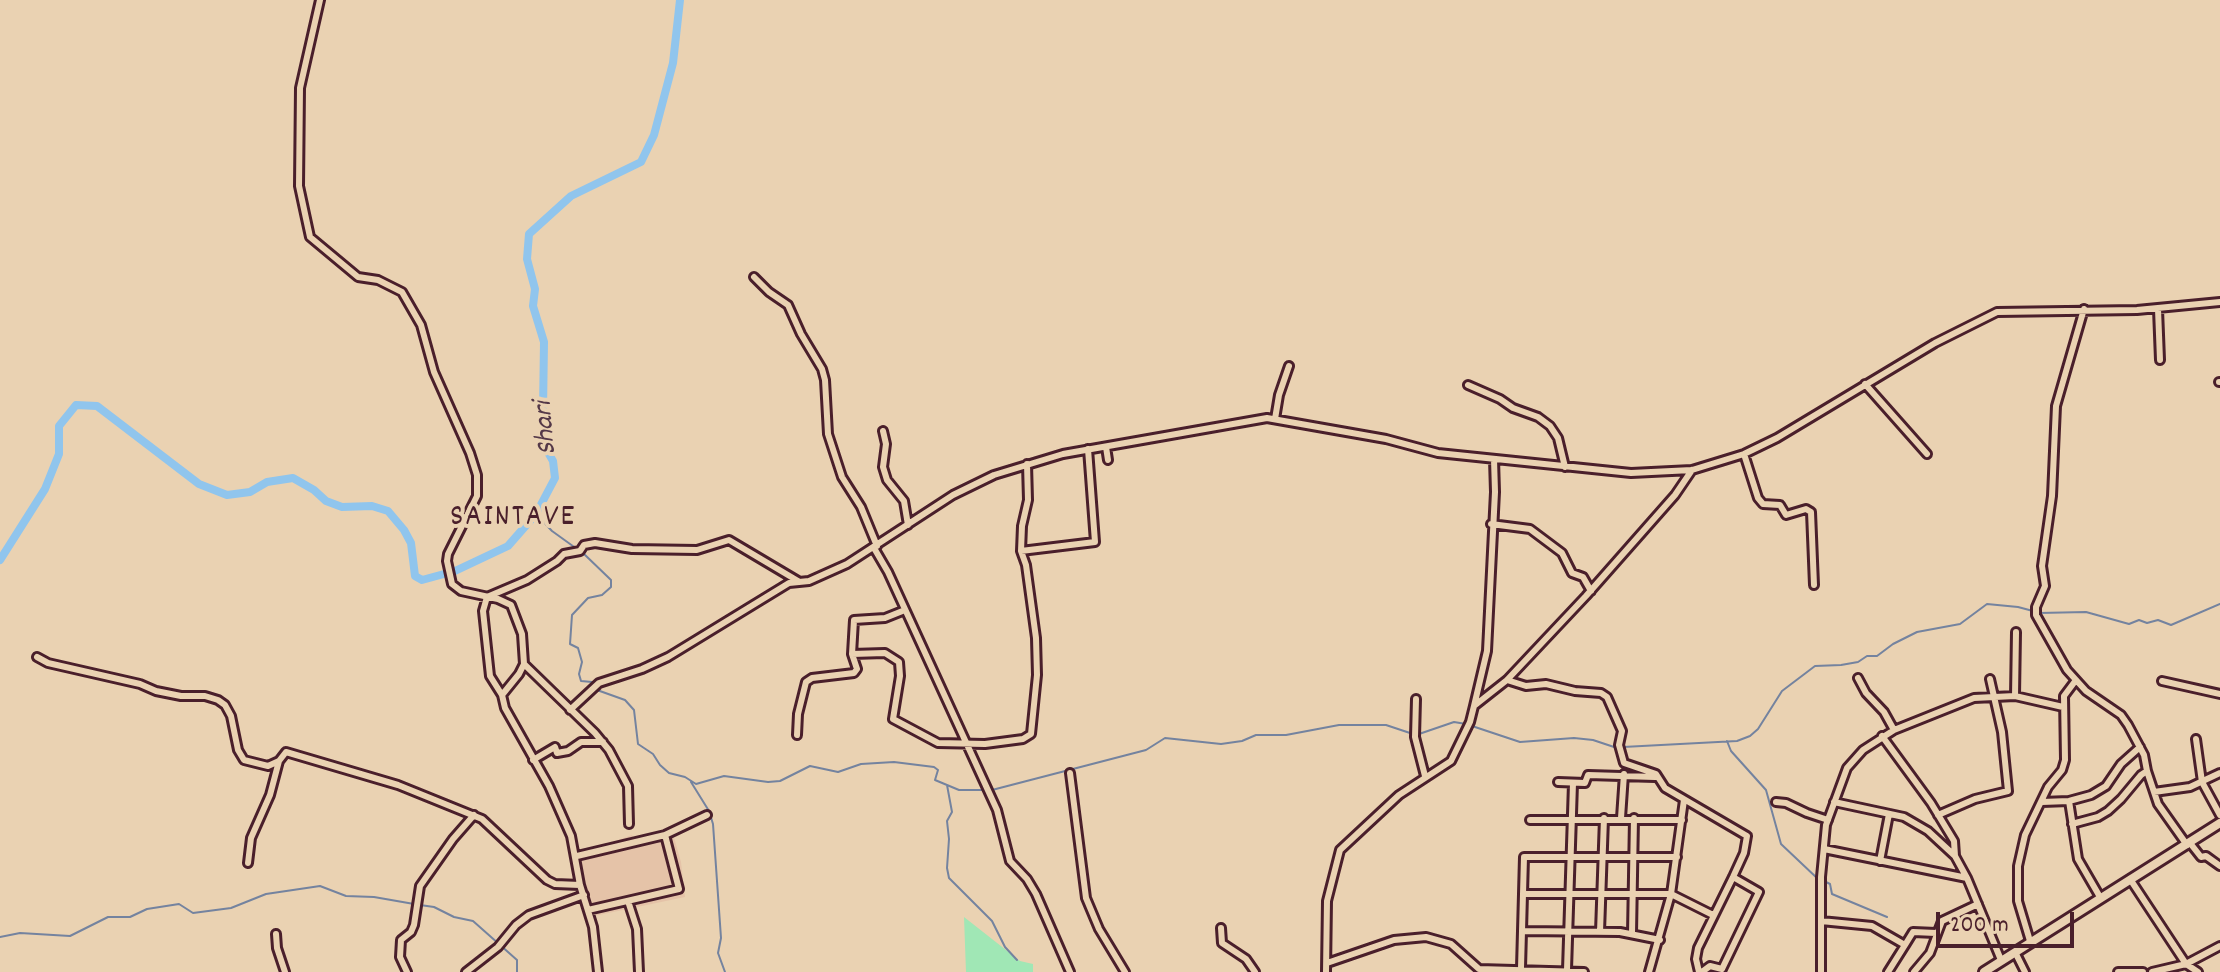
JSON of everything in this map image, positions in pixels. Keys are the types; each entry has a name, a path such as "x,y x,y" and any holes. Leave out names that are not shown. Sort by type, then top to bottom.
{"main road":[{"path":"1984,972 2220,823"}],"street":[{"path":"320,0 300,88 299,186 310,237 358,277 378,280 402,292 421,325 434,372 477,475 477,496 447,561 452,584 461,591 504,601 514,609 524,644 524,664 502,695"},
{"path":"754,277 788,305 822,369 828,434 842,477 861,507 875,547 997,810 1010,861 1036,894 1070,972"},
{"path":"570,710 599,683 668,657 755,606 767,595 798,581 819,578 875,547 969,487 1027,464 1166,434 1275,419 1386,439 1438,453 1654,474 1692,470 1744,454 1777,438 1935,343 1997,312 2158,309 2220,302"},
{"path":"2084,309 2056,406 2052,496 2042,566 2045,586 2036,613 2067,670 2086,691 2121,715 2140,747 2158,804 2188,844 2201,857 2206,856 2220,866"},
{"path":"2158,309 2160,360"},
{"path":"1275,419 1289,366"},
{"path":"1865,384 1927,454"},
{"path":"1468,385 1550,426 1558,438 1565,467"},
{"path":"883,431 886,444 883,467 887,480 904,501 908,525"},
{"path":"1106,447 1108,460"},
{"path":"1021,551 1095,542 1088,449"},
{"path":"1744,454 1761,503 1780,505 1786,515 1801,510 1811,512 1814,585"},
{"path":"1326,972 1327,901 1340,850 1384,807 1451,761 1469,724 1487,651 1494,459"},
{"path":"852,654 885,653 899,662 900,676 893,719 938,743 1014,740 1031,734 1037,675 1036,638 1028,576 1021,551 1022,526 1028,500 1027,464"},
{"path":"1474,706 1507,680 1580,603 1675,495 1692,470"},
{"path":"1491,524 1530,529 1562,553 1572,573 1583,577 1591,591"},
{"path":"487,597 527,580 564,554 580,551 584,545 595,543 632,549 697,550 729,540 798,581"},
{"path":"487,597 483,611 490,676 549,786 571,836 580,885 593,927 598,972"},
{"path":"1580,603 1590,608"},
{"path":"797,735 798,714 806,682 812,678 854,673 857,669 852,654 854,620 885,618 905,610"},
{"path":"2015,696 2016,632"},
{"path":"37,657 48,663 140,684 156,691 218,700 231,716 238,750 244,760 268,766 279,761"},
{"path":"524,664 603,742 624,774 628,786 629,824"},
{"path":"1858,678 1894,730"},
{"path":"1938,815 1975,799 2008,791 1990,679"},
{"path":"1507,680 1526,686 1546,684 1601,693 1607,697 1622,731 1619,747 1624,763 1621,818"},
{"path":"2030,941 2018,901 2018,866 2025,835 2048,787 2062,770 2065,760 2064,696 2076,680"},
{"path":"2162,681 2220,694"},
{"path":"1821,972 1824,849 1828,820 1847,768 1863,750 1894,730 1974,698 2015,696 2063,707"},
{"path":"1416,699 1415,735 1425,776"},
{"path":"1882,736 1954,841 1955,856"},
{"path":"2196,739 2202,782 2220,815"},
{"path":"533,760 555,747 557,753 568,751 581,742 603,742"},
{"path":"2042,802 2069,801 2091,795 2106,786 2121,764 2140,747"},
{"path":"248,863 251,838 270,795 283,753 398,785 474,815 518,850 547,880 555,884 580,885"},
{"path":"1624,763 1656,774 1665,788 1747,836 1744,853 1698,948 1696,959 1700,972 1710,966 1722,969 1759,892 1733,877"},
{"path":"2072,824 2108,811 2147,771"},
{"path":"1070,773 1086,898 1099,929 1125,972"},
{"path":"2154,792 2190,787 2220,773"},
{"path":"1558,782 1585,783 1588,775 1659,777"},
{"path":"1567,970 1573,783"},
{"path":"1649,972 1671,894 1684,800"},
{"path":"2069,801 2079,863 2100,897"},
{"path":"1776,802 1828,820"},
{"path":"1834,802 1904,817 1928,831 1955,856 2001,960"},
{"path":"1880,861 1889,814"},
{"path":"407,972 400,957 401,940 414,925 420,886 474,815"},
{"path":"577,856 665,835 707,815"},
{"path":"1600,932 1604,818"},
{"path":"1632,934 1634,818"},
{"path":"1530,820 1682,820"},
{"path":"588,910 679,889 665,835"},
{"path":"1824,849 1967,878"},
{"path":"1521,968 1524,857 1677,857"},
{"path":"2130,879 2186,964 2198,972"},
{"path":"1523,894 1671,894 1713,915"},
{"path":"466,972 529,915 584,895"},
{"path":"628,901 637,929 639,972"},
{"path":"1914,972 1930,953 1942,921 1978,904"},
{"path":"1821,921 1872,926 1905,945"},
{"path":"1221,928 1222,943 1246,959 1255,972"},
{"path":"1522,931 1632,934 1660,940"},
{"path":"1888,972 1913,932 1936,933"},
{"path":"276,934 285,972"},
{"path":"1327,963 1394,940 1426,937 1451,944 1484,971 1521,968 1584,972"},
{"path":"2152,972 2186,964 2220,946"},
{"path":"2015,952 2025,972"},
{"path":"2118,972 2142,972"}],"shaded area":[{"path":"673,834 681,862 685,897 594,916 580,881 576,855 632,835 634,840"}],"green space":[{"path":"964,917 1020,961 1033,964 1033,972 966,972"}],"waterway":[{"name":"Shari","path":"0,560 45,489 59,454 59,426 76,405 97,406 199,484 227,495 250,492 267,482 293,478 326,501 342,507 372,506 388,511 411,543 415,576 422,580 455,571 508,546 536,514 555,478 553,461 546,449 544,342 533,306 535,289 527,259 529,234 571,196 641,162 654,135 673,63 680,0"},
{"path":"536,514 552,531 577,549"},
{"path":"583,553 611,580 611,587 602,595 588,598 572,615 570,644 578,648 582,662 581,681 592,682 597,690 625,700 634,710 638,744 653,754 669,773 696,784 724,776 768,782 780,781 810,766 838,772 861,764 894,762 934,767 938,770 935,780 959,790 986,790"},
{"path":"1623,747 1737,741 1758,729 1782,691 1815,666 1841,665 1858,662 1867,656 1877,656 1917,632 1960,624 1987,604 2033,611"},
{"path":"2039,613 2086,612 2129,624 2139,620 2147,623 2158,620 2171,625 2220,604"},
{"path":"1419,734 1454,722 1466,724"},
{"path":"992,790 1146,750 1165,738 1221,744 1256,735 1286,735 1339,725 1386,725 1413,734"},
{"path":"1472,726 1520,742 1574,738 1617,748"},
{"path":"1727,741 1731,751 1766,790 1781,844 1818,879"},
{"path":"691,782 709,811 713,824 721,938 718,953 725,972"},
{"path":"947,785 952,812 947,821 949,878 992,921 1005,947 1017,960"},
{"path":"1824,881 1830,884 1832,894 1887,917"},
{"path":"0,937 20,933 70,936 108,917 130,917 147,909 179,904 193,913 231,908 266,894 320,886 346,896 414,904"},
{"path":"420,905 473,921 517,960 517,972"}],"district":[{"name":"SAINTAVE","path":"513,520"}]}
